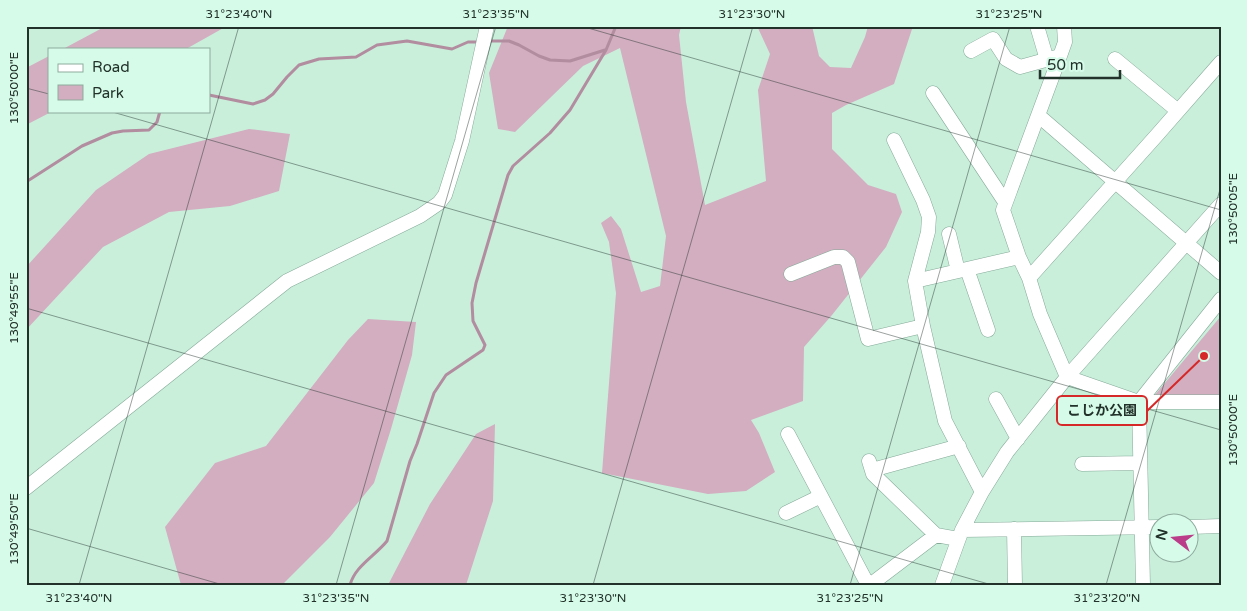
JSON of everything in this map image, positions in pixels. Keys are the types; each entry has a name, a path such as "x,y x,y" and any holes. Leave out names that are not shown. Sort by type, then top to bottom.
{"street":[{"path":"26,488 288,281 420,216 439,203 444,195 462,141 487,26"},
{"path":"1037,26 1054,58"},
{"path":"1064,26 1065,42 1054,58 1039,116 1003,210 1019,257 1029,278 1040,314 1066,377 1139,402 1221,402"},
{"path":"972,51 993,39 1006,60 1020,67 1054,58"},
{"path":"1115,59 1178,111"},
{"path":"1029,278 1221,62"},
{"path":"932,93 1006,202"},
{"path":"1039,116 1221,273"},
{"path":"894,140 924,200 929,217 928,232 915,281 923,326 946,420 982,492"},
{"path":"942,585 960,535 982,492 1007,452 1066,377 1221,204"},
{"path":"949,234 988,330"},
{"path":"791,274 834,257 843,257 848,262 868,339 923,326"},
{"path":"915,281 1019,257"},
{"path":"1143,585 1139,402 1221,299"},
{"path":"996,399 1018,439"},
{"path":"788,434 869,585 936,535 960,535 1014,529 1150,528"},
{"path":"936,535 873,474 870,466 958,446"},
{"path":"1082,464 1140,463"},
{"path":"786,514 821,496"},
{"path":"1200,527 1221,526"},
{"path":"1014,529 1014,585"}],"green space":[{"path":"106,26 227,26 188,48 65,48"},
{"path":"508,26 681,26 679,35 686,102 705,205 766,181 758,90 770,54 757,26 812,26 819,56 830,67 851,68 868,26 913,26 894,84 832,113 832,149 868,185 896,194 902,212 886,247 804,347 803,401 751,420 759,433 775,472 746,491 708,494 602,473 616,293 609,242 601,223 611,216 621,229 641,292 660,286 666,236 620,48 583,66 515,132 498,129 489,73"},
{"path":"48,57 48,112 51,112 26,125 26,68"},
{"path":"249,129 290,134 279,191 230,206 169,212 103,247 26,330 26,267 96,190 149,154"},
{"path":"1221,316 1221,398 1154,396"},
{"path":"368,319 416,322 412,355 374,483 330,537 282,585 181,585 165,527 215,463 266,446 348,340"},
{"path":"495,424 493,501 466,585 388,585 430,504 476,434"}],"waterway":[{"path":"350,585 356,572 387,541 410,461 434,393 446,375 483,350 485,345 473,321 472,303 476,283 508,175 513,166 550,133 570,110 606,50 616,26"},
{"path":"210,95 253,104 265,100 273,94 299,65 319,59 356,57 377,45 407,41 452,49 468,42 479,42"},
{"path":"488,41 509,41 550,60 570,61 605,50"},
{"path":"26,182 82,146 112,133 149,130 157,122 160,112"}],"place":[{"name":"こじか公園","path":"1204,356"}]}
